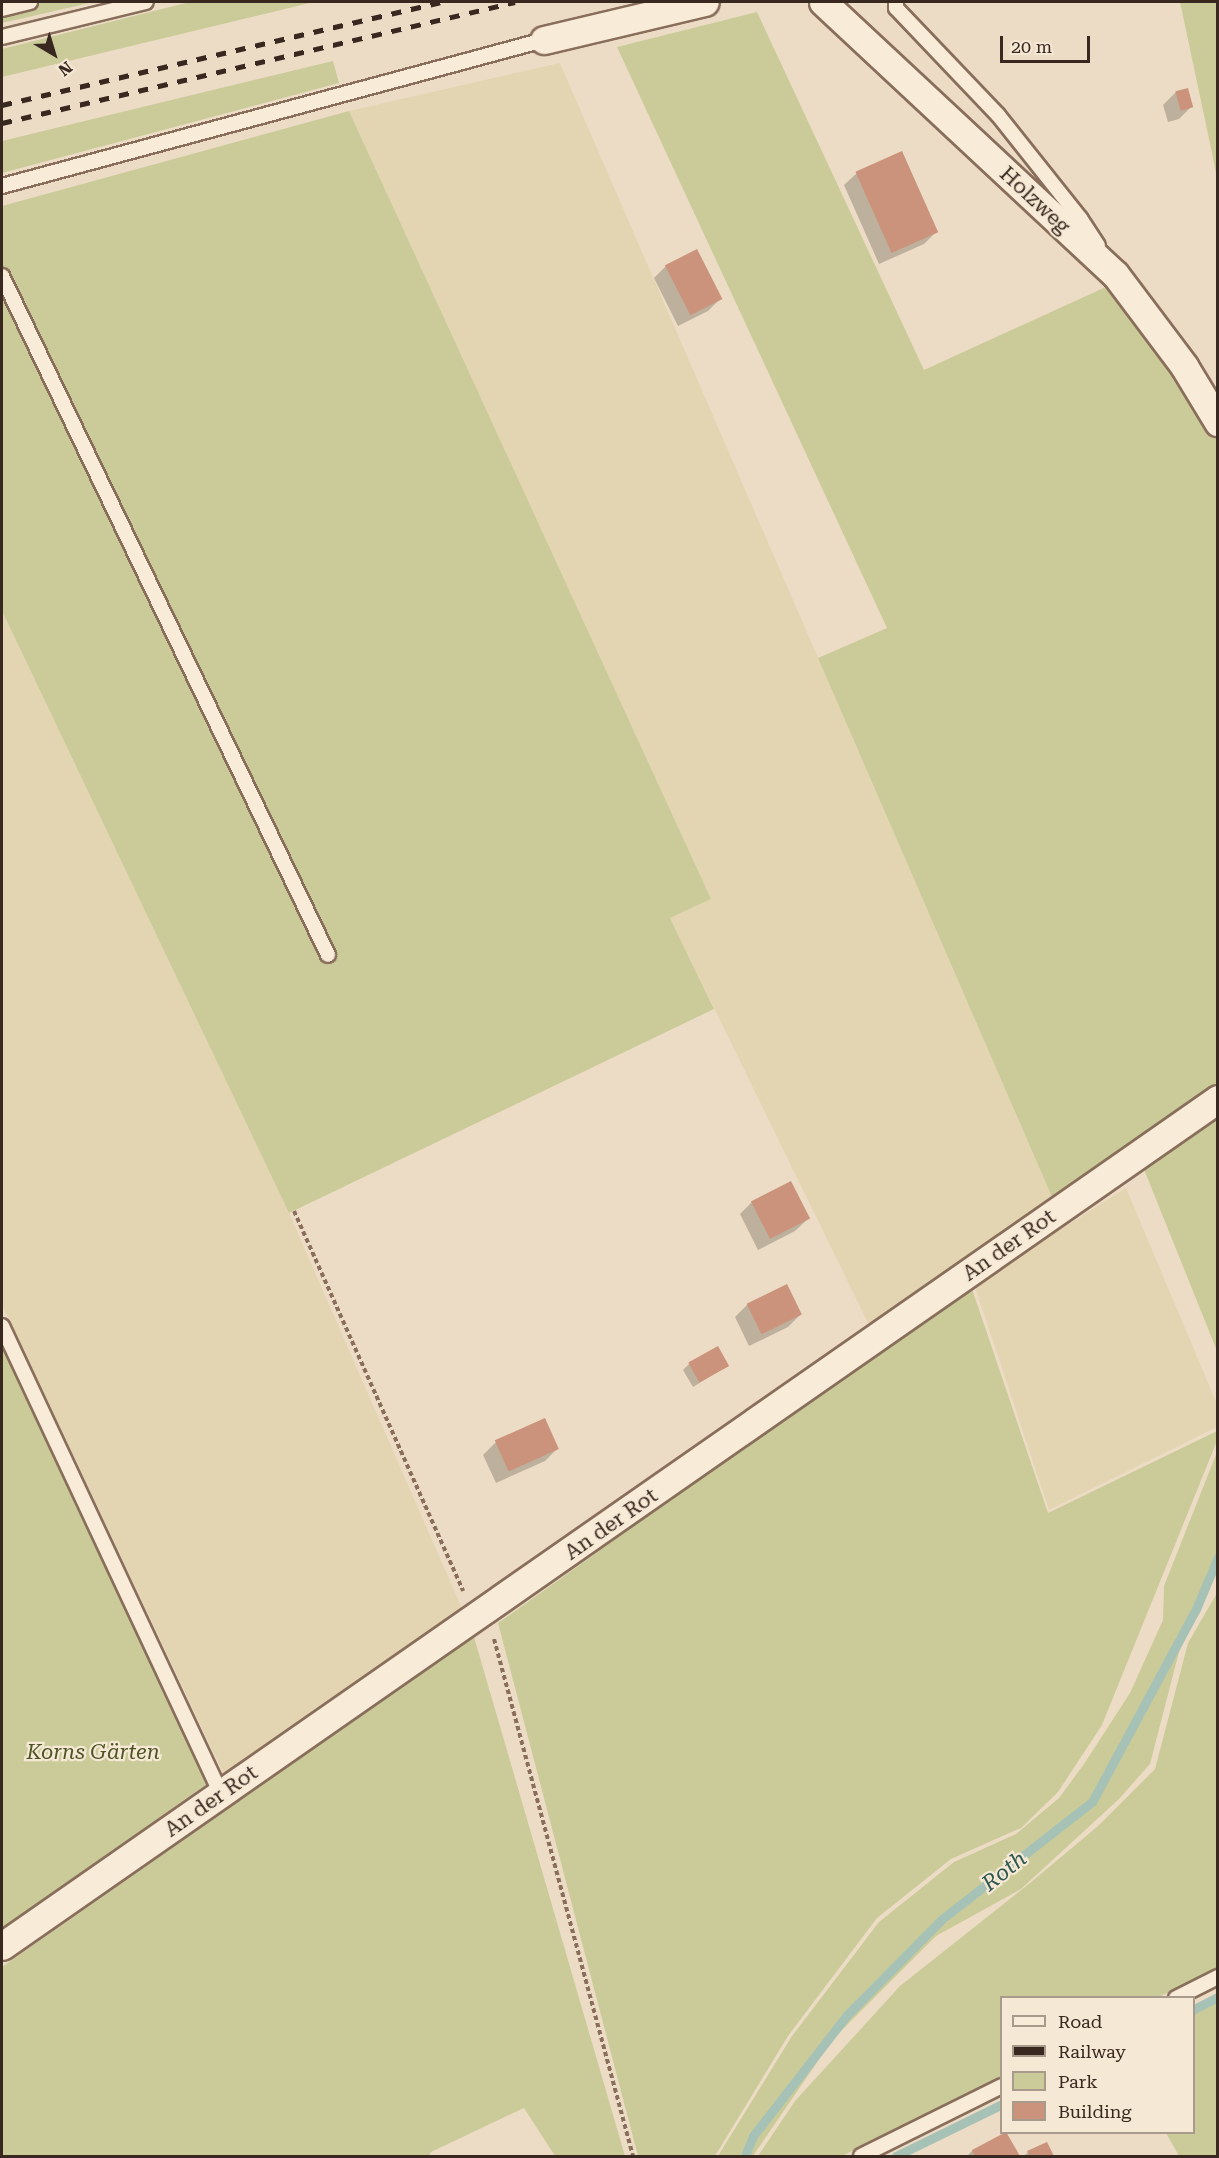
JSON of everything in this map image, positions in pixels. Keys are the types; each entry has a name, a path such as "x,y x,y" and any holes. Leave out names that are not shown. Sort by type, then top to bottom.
{"street":[{"path":"544,40 705,2"},
{"name":"Holzweg","path":"823,2 1115,274 1184,366 1218,422"},
{"name":"An der Rot","path":"2,1946 481,1615 1218,1099"}],"lane":[{"path":"2,9 30,2"},
{"path":"2,37 146,2"},
{"path":"896,2 896,8 998,115 1080,218 1115,274"},
{"path":"2,186 544,40"},
{"path":"2,276 328,955"},
{"path":"2,1326 221,1794"},
{"path":"1180,1996 1218,1977"},
{"path":"861,2157 1000,2087"}],"path":[{"path":"294,1211 481,1615 633,2157"}],"shaded area":[{"path":"560,63 1052,1197 869,1325 670,918 710,898 349,111"},
{"path":"2,611 289,1213 464,1613 226,1779 2,1305"},
{"path":"1126,1188 1217,1404 1217,1427 1049,1510 974,1284"}],"green space":[{"path":"2,2 94,2 2,23"},
{"path":"190,2 314,2 2,77 2,49"},
{"path":"1180,2 1217,2 1217,179 1212,153"},
{"path":"757,12 924,370 1108,286 1217,401 1217,1351 1133,1142 1052,1197 818,658 887,628 617,47"},
{"path":"333,61 339,83 2,173 2,141"},
{"path":"349,111 711,899 670,918 714,1009 289,1213 2,611 2,206"},
{"path":"971,1286 1048,1513 1217,1431 1217,1441 1102,1725 1058,1792 1021,1828 951,1859 877,1918 788,2036 715,2156 638,2156 498,1623"},
{"name":"Korns Gärten","path":"2,1345 208,1783 2,1928"},
{"path":"1217,1452 1217,1571 1179,1652 1150,1764 1119,1799 1021,1889 936,1936 833,2039 753,2156 718,2156 792,2036 879,1922 954,1862 1016,1834 1059,1798 1084,1764 1130,1693 1163,1620 1164,1586"},
{"path":"1217,1593 1217,1968 1161,1996 1000,1996 1000,2077 842,2156 758,2156 795,2101 900,1986 1098,1826 1155,1769 1188,1643"},
{"path":"474,1637 625,2156 555,2156 524,2108 431,2152 429,2156 2,2156 2,1967"},
{"path":"1217,1997 1217,2156 1179,2156 1167,2134 1195,2134 1195,2008"}],"building":[{"path":"1188,88 1193,107 1181,111 1175,91"},
{"path":"902,151 938,232 892,253 855,172"},
{"path":"697,249 722,299 690,315 665,265"},
{"path":"791,1181 810,1218 770,1239 751,1201"},
{"path":"787,1284 802,1315 761,1334 747,1304"},
{"path":"718,1346 729,1366 699,1383 688,1362"},
{"path":"545,1418 559,1449 509,1471 495,1440"},
{"path":"1002,2134 1007,2134 1020,2156 975,2156 972,2150"},
{"path":"1047,2142 1054,2156 1030,2156 1027,2151"}],"waterway":[{"name":"Roth","path":"745,2156 753,2136 846,2016 942,1919 1092,1802 1196,1609 1218,1557"},
{"path":"1195,2008 1218,1997"},
{"path":"896,2156 1000,2105"}],"railway":[{"path":"2,105 440,2"},
{"path":"2,123 515,2"}]}
